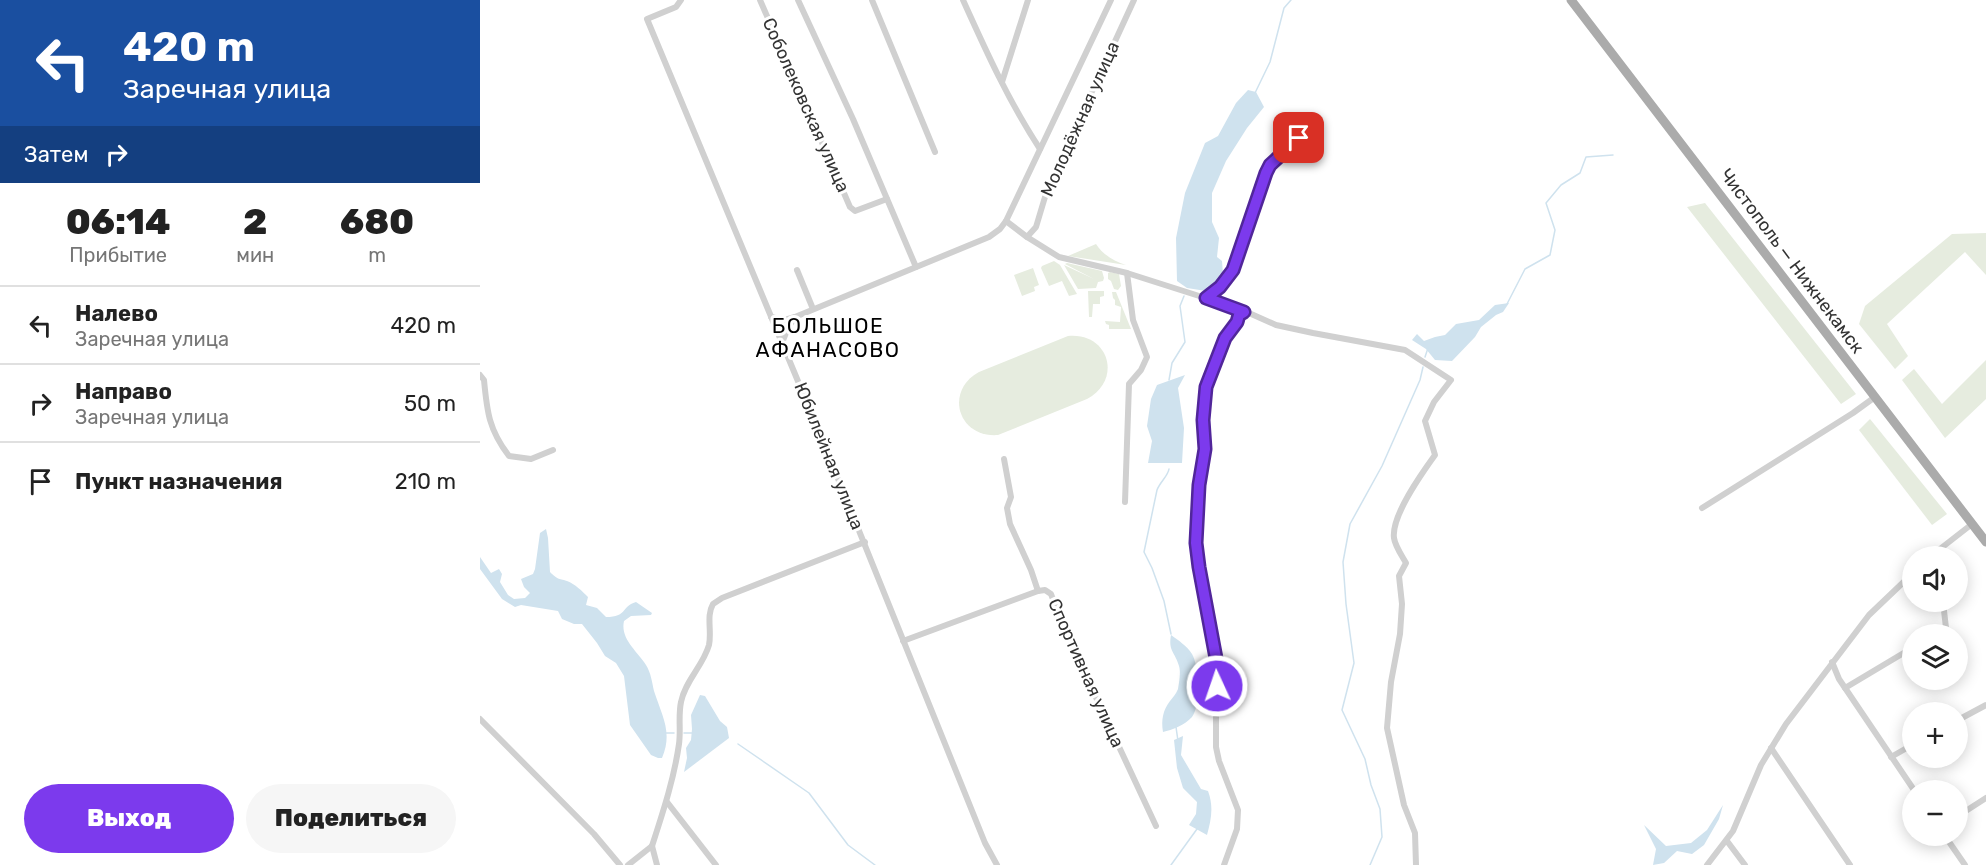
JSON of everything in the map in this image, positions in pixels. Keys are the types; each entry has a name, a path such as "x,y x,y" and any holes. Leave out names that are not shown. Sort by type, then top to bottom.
{"main road":[{"name":"Чистополь — Нижнекамск","path":"1571,0 1986,542"}],"street":[{"name":"Юбилейная улица","path":"681,0 676,7 647,18 864,542 985,843 997,865"},
{"name":"Соболековская улица","path":"760,0 850,207 855,211 861,210 887,199"},
{"path":"798,0 853,119 916,267"},
{"path":"872,0 935,152"},
{"name":"Молодёжная улица","path":"963,0 1009,98 1040,149"},
{"path":"1002,82 1028,0"},
{"name":"Молодёжная улица","path":"771,317 784,320 795,317 989,237 1000,229 1006,221 1111,0"},
{"name":"Молодёжная улица","path":"1027,237 1036,227 1048,187 1134,0"},
{"path":"1206,298 1220,287 1233,270 1270,165 1316,124"},
{"path":"1006,221 1059,257 1127,273 1206,298 1276,325 1405,350 1451,380 1434,402 1425,421 1435,455 1417,480 1398,515 1394,538 1406,564 1399,576 1402,604 1400,634 1391,682 1387,728 1404,805 1415,833 1416,865"},
{"path":"797,270 813,309"},
{"path":"1125,502 1129,384 1147,357 1134,320 1127,273"},
{"path":"1224,865 1237,829 1238,810 1216,747 1218,669 1196,543 1199,485 1205,449 1203,420 1206,387 1225,338 1237,322 1239,315 1244,312"},
{"path":"782,343 795,317"},
{"path":"480,375 484,380 490,421 497,440 509,456 531,459 553,450"},
{"path":"1702,508 1875,397"},
{"name":"Спортивная улица","path":"1004,459 1011,497 1007,508 1010,524 1038,591 1044,590 1051,594 1065,631 1156,826"},
{"path":"1945,546 1972,524"},
{"path":"628,865 652,846 664,813 680,741 681,701 708,646 713,604 722,598 864,542"},
{"path":"1707,865 1727,842 1771,748 1869,615 1902,584"},
{"path":"903,641 1038,591"},
{"path":"1845,688 1902,654"},
{"path":"1832,663 1845,688 1907,780"},
{"path":"1968,715 1986,705"},
{"path":"480,719 594,834 620,865"},
{"path":"1771,748 1851,865"},
{"path":"1891,757 1902,751"},
{"path":"1968,810 1986,798"},
{"path":"667,802 678,813 716,865"},
{"path":"664,813 678,813"},
{"path":"1727,842 1745,865"},
{"path":"652,846 657,865"},
{"path":"1952,846 1965,865"}],"shaded area":[{"path":"1705,203 1856,394 1841,404 1687,207"},
{"path":"1986,233 1986,275 1965,252 1887,324 1908,356 1895,369 1859,324 1865,306 1952,234"},
{"path":"1096,244 1109,257 1126,265 1068,256"},
{"path":"1054,261 1060,265 1077,294 1069,296 1062,281 1049,286 1041,268"},
{"path":"1065,264 1102,271 1103,281 1098,282 1096,288 1078,289 1064,265 1094,279"},
{"path":"1033,268 1039,285 1034,287 1035,291 1022,296 1014,275"},
{"path":"1110,272 1119,274 1121,286 1118,290 1114,289 1108,279"},
{"path":"1088,291 1104,291 1104,296 1100,297 1100,304 1093,304 1092,317 1089,317"},
{"path":"1112,292 1116,292 1131,329 1109,329 1109,325 1106,324 1105,321 1120,322 1121,307 1115,305"},
{"path":"1068,336 1093,341 1102,349 1108,370 1105,381 1098,391 1087,399 998,435 984,434 973,429 965,421 960,412 959,401 968,380 979,372"},
{"path":"1986,360 1986,399 1945,438 1902,380 1914,369 1942,404"},
{"path":"1870,419 1947,514 1932,525 1859,430"}],"water":[{"path":"1248,90 1256,92 1264,107 1247,128 1226,161 1212,193 1212,222 1219,238 1217,257 1222,261 1223,274 1206,291 1187,288 1177,281 1176,238 1185,193 1205,143 1218,136 1236,103"},
{"path":"1509,303 1503,312 1481,327 1475,337 1452,361 1435,360 1426,349 1412,340 1417,334 1424,341 1445,335 1456,324 1479,320 1495,305"},
{"path":"1185,375 1178,388 1184,428 1182,463 1148,463 1152,441 1147,426 1151,399 1157,385"},
{"path":"546,529 550,572 581,590 588,597 586,605 597,608 606,617 621,614 628,606 636,602 652,613 651,615 631,616 624,621 623,627 630,644 648,668 663,716 667,740 662,758 651,755 630,725 624,676 616,663 605,656 582,624 574,624 562,619 558,611 521,605 515,607 502,599 480,569 480,557 491,573 499,569 502,574 500,582 508,595 514,599 525,598 530,593 524,587 521,579 533,574 540,533"},
{"path":"1171,635 1192,654 1196,667 1198,695 1192,717 1178,727 1163,732 1164,712 1178,689 1180,678 1179,666 1170,645"},
{"path":"700,695 705,696 720,721 727,727 729,738 684,772 687,758 686,748 691,740 691,715"},
{"path":"1183,736 1181,755 1201,789 1208,791 1210,797 1211,813 1207,835 1189,825 1196,814 1197,802 1183,788 1177,768 1174,740"},
{"path":"1723,805 1719,819 1704,845 1692,854 1677,851 1664,863 1653,865 1656,849 1644,825 1666,846 1691,843 1707,830"}],"waterway":[{"path":"1255,93 1270,62 1284,8 1291,0"},
{"path":"1507,304 1525,269 1550,255 1555,230 1546,203 1561,185 1580,173 1586,157 1613,155"},
{"path":"1169,380 1172,363 1185,342 1180,306 1184,296"},
{"path":"1425,357 1428,348"},
{"path":"1370,865 1382,837 1380,809 1365,759 1342,710 1354,663 1343,562 1350,524 1382,466 1420,380 1423,367"},
{"path":"1169,469 1157,490 1144,552 1164,601 1171,634"},
{"path":"1176,727 1178,741"},
{"path":"666,733 674,733"},
{"path":"684,733 692,733"},
{"path":"738,744 809,793 848,845 875,865"},
{"path":"1171,865 1197,829"}],"district":[{"name":"БОЛЬШОЕ АФАНАСОВО","path":"828,337"}],"route":[{"path":"1217,686 1218,669 1196,543 1199,485 1205,449 1203,420 1206,387 1214,362 1225,338 1237,322 1239,315 1244,312 1206,298 1220,287 1233,270 1270,165 1299,138"}]}
